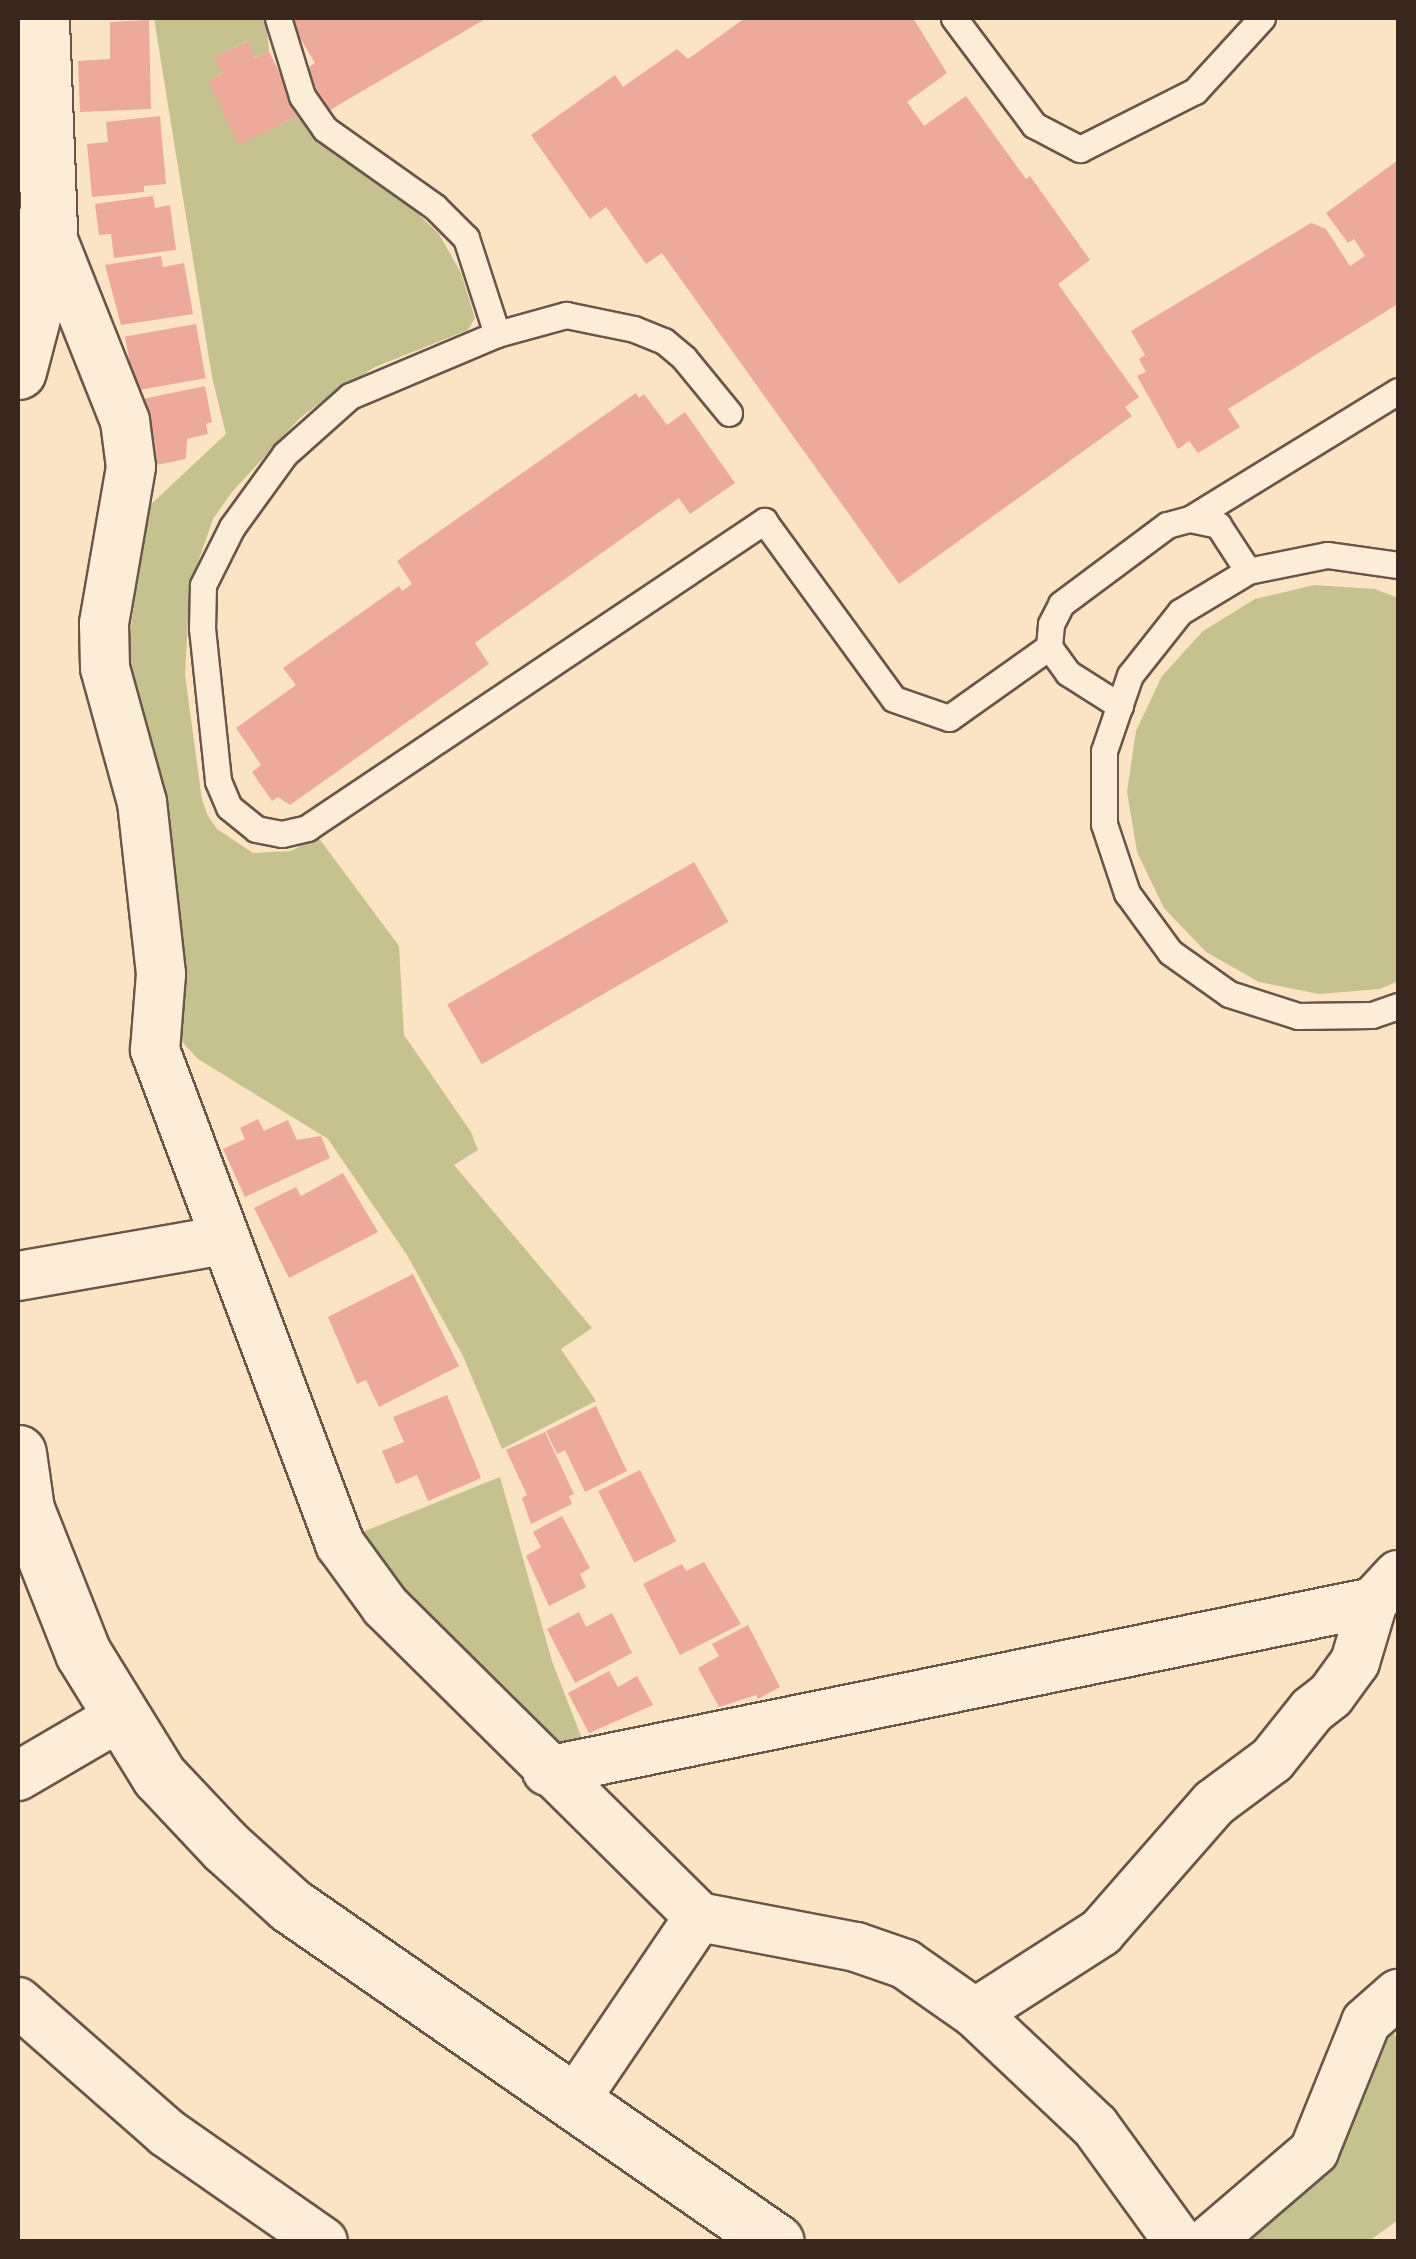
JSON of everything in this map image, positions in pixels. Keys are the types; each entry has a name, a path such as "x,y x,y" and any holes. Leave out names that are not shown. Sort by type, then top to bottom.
{"street":[{"path":"18,371 43,276 33,231 41,18"},
{"path":"33,231 125,422 130,467 104,624 104,668 142,802 161,974 156,1050 340,1544 385,1606 547,1771 699,1917 856,1947 905,1964 975,2013 1095,2126 1179,2242"},
{"path":"18,1276 224,1240"},
{"path":"18,1453 26,1510 55,1592 118,1717 159,1776 290,1905 776,2242"},
{"path":"547,1771 1386,1589"},
{"path":"975,2013 1101,1932 1214,1804 1272,1760 1312,1710 1331,1695 1355,1662 1386,1589"},
{"path":"18,1776 118,1717"},
{"path":"574,2100 699,1917"},
{"path":"1208,2242 1314,2150 1366,2022 1398,1994"},
{"path":"18,2002 166,2133 323,2242"}],"lane":[{"path":"278,18 302,96 325,130 435,207 466,238 496,334"},
{"path":"954,18 1034,124 1080,150 1195,91 1262,18"},
{"path":"729,413 684,358 664,342 634,329 566,315 496,334 350,396 285,454 232,527 203,586 202,628 218,782 230,808 256,830 282,834 307,828 764,521 894,699 949,718 1049,646"},
{"path":"1120,706 1068,673 1049,646 1050,624 1060,604 1167,525 1190,519 1398,391"},
{"path":"1190,519 1218,525 1248,571"},
{"path":"1398,565 1326,555 1248,571 1180,612 1130,675 1104,750 1104,824 1127,893 1170,952 1229,994 1298,1016 1372,1015 1398,1006"}],"shaded area":[{"path":"154,18 266,18 269,51 255,58 247,41 215,57 222,74 209,80 239,144 299,115 310,133 409,205 439,234 461,273 475,318 468,330 375,367 332,394 300,418 232,492 213,519 190,585 185,675 202,800 208,816 217,829 253,853 291,851 318,837 399,946 404,1035 471,1132 478,1150 454,1165 592,1328 561,1349 596,1401 502,1449 463,1356 407,1255 328,1139 198,1059 173,1032 166,831 127,658 147,508 226,434 212,377"},
{"path":"1314,585 1375,589 1398,598 1398,981 1380,989 1319,994 1259,982 1206,952 1164,908 1137,852 1127,792 1136,731 1162,676 1203,631 1255,599"},
{"path":"500,1477 552,1661 582,1739 554,1743 398,1588 360,1533"},
{"path":"1390,2026 1398,2041 1398,2220 1369,2241 1225,2242"}],"building":[{"path":"288,18 487,18 330,110 304,70 315,63"},
{"path":"745,18 913,18 947,73 907,102 924,126 966,96 1026,179 1030,176 1090,260 1058,284 1139,397 1125,407 1132,416 899,584 662,253 646,264 606,207 590,219 531,135 615,75 623,87 677,49 688,59"},
{"path":"149,20 151,109 80,112 78,61 110,59 110,22"},
{"path":"248,41 255,58 269,51 299,115 238,145 208,80 222,74 214,57"},
{"path":"160,116 166,184 144,186 144,192 92,197 87,144 108,142 106,122"},
{"path":"1398,160 1398,304 1228,409 1240,427 1198,453 1189,441 1178,449 1137,376 1146,372 1139,359 1145,355 1131,331 1311,223 1326,229 1350,266 1365,256 1354,239 1348,243 1326,213"},
{"path":"153,196 155,208 170,205 176,250 114,258 111,234 99,235 95,204"},
{"path":"161,256 163,267 184,263 193,314 121,325 105,265"},
{"path":"196,324 206,378 135,391 125,337"},
{"path":"205,386 212,422 206,424 208,434 187,439 186,459 151,466 138,400"},
{"path":"636,393 639,398 644,394 667,425 685,412 735,483 690,514 679,498 475,643 489,664 290,805 278,797 272,801 252,772 261,765 236,728 296,685 283,668 399,586 402,591 412,584 397,561"},
{"path":"694,862 728,922 482,1064 447,1004"},
{"path":"258,1119 264,1131 288,1120 297,1140 321,1136 330,1158 245,1197 223,1149 245,1139 240,1128"},
{"path":"343,1173 378,1232 289,1278 254,1208 296,1187 301,1196"},
{"path":"413,1274 459,1366 379,1407 366,1380 357,1384 328,1317"},
{"path":"447,1395 481,1478 428,1501 417,1475 396,1484 382,1451 404,1442 393,1417"},
{"path":"596,1406 627,1471 585,1492 565,1450 557,1454 546,1431"},
{"path":"545,1432 574,1494 569,1496 572,1504 531,1524 522,1498 527,1495 506,1450"},
{"path":"640,1470 676,1541 634,1563 598,1491"},
{"path":"562,1516 590,1568 580,1574 586,1587 549,1606 526,1556 541,1547 533,1532"},
{"path":"704,1562 741,1624 680,1655 643,1584 682,1564 686,1571"},
{"path":"579,1612 586,1627 612,1613 632,1653 575,1683 547,1629"},
{"path":"748,1625 780,1687 758,1699 756,1695 719,1707 698,1668 719,1656 712,1644"},
{"path":"609,1671 618,1687 637,1676 653,1705 589,1733 568,1693"}]}
